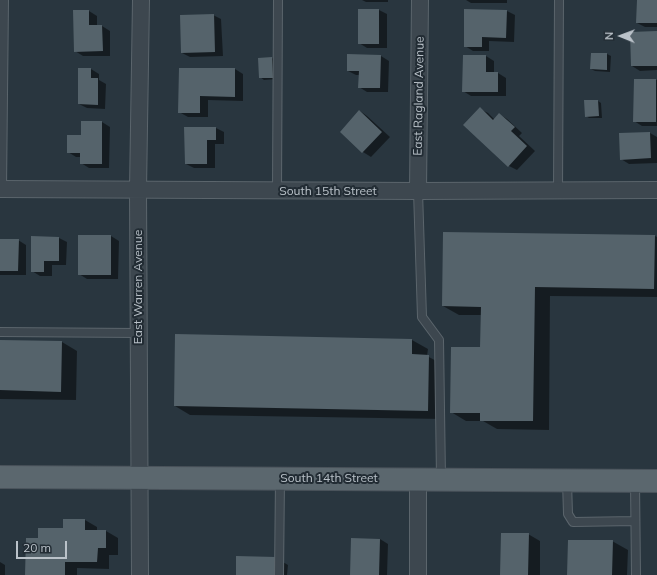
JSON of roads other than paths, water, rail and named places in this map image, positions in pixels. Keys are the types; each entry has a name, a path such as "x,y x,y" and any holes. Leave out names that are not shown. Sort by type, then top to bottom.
{"main road":[{"name":"South 14th Street","path":"0,477 657,481"}],"street":[{"name":"East Warren Avenue","path":"140,575 138,190 141,0"},
{"name":"East Ragland Avenue","path":"418,191 420,0"},
{"name":"South 15th Street","path":"1,189 418,191 657,190"},
{"path":"418,479 418,575"}],"lane":[{"path":"1,189 4,0"},
{"path":"277,190 278,0"},
{"path":"558,191 559,0"},
{"path":"418,191 422,317 439,340 441,479"},
{"path":"0,332 138,333"},
{"path":"280,478 280,575"},
{"path":"567,480 568,514 573,522 635,521"},
{"path":"635,480 636,575"}]}
